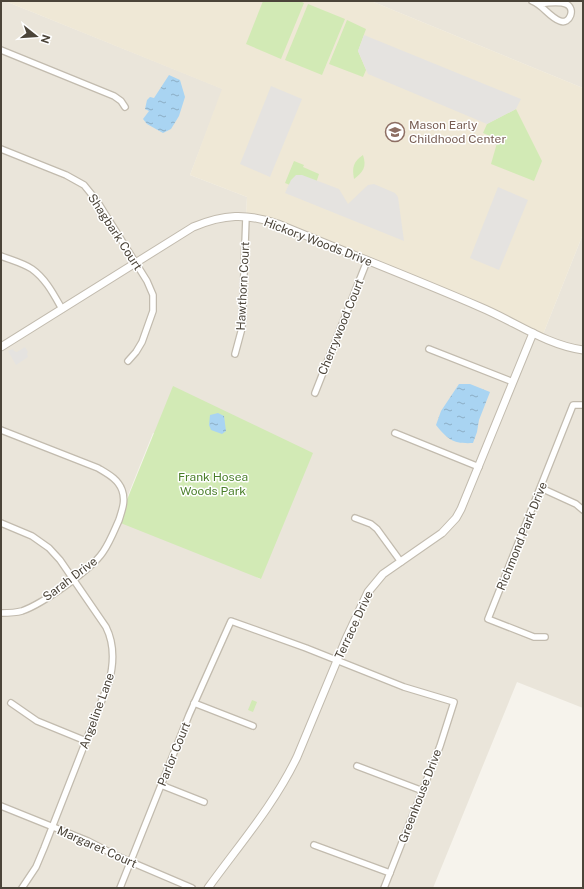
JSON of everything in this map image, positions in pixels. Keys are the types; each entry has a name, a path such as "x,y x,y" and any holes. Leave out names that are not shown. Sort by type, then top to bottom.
{"street":[{"path":"535,2 565,3 571,10 570,16 567,21 563,22 558,20 535,2"},
{"path":"1,50 114,96 121,101 125,107"},
{"name":"Shagbark Court","path":"1,149 66,174 84,185 97,201 151,288 153,295 153,307 150,323 142,342 128,361"},
{"name":"Hickory Woods Drive","path":"1,347 193,227 221,217 236,216 266,220 278,224 481,307 533,333 564,346 583,350"},
{"name":"Hawthorn Court","path":"235,354 242,328 246,217"},
{"path":"1,256 25,265 39,275 62,309"},
{"name":"Cherrywood Court","path":"315,393 367,261"},
{"name":"Terrace Drive","path":"208,888 272,802 287,778 337,660 368,592 383,574 442,533 456,518 479,467 533,333"},
{"path":"429,349 513,382"},
{"name":"Richmond Park Drive","path":"545,637 534,637 488,620 573,405 583,405"},
{"name":"Sarah Drive","path":"1,430 98,468 115,479 122,489 124,497 124,505 109,542 98,559 74,579 29,608 1,613"},
{"path":"395,434 479,467"},
{"path":"541,488 576,504 583,510"},
{"path":"355,518 370,524 377,529 401,562"},
{"name":"Angeline Lane","path":"1,523 32,536 42,542 60,560 106,627 111,638 114,654 109,682 86,741 36,867 22,888"},
{"name":"Parlor Court","path":"120,888 194,703 231,621 337,660"},
{"name":"Greenhouse Drive","path":"337,660 404,687 454,702 440,746 384,888"},
{"path":"11,703 37,721 86,741"},
{"path":"194,703 253,726"},
{"path":"357,766 423,790"},
{"path":"161,785 204,802"},
{"name":"Margaret Court","path":"1,806 92,843 131,862 192,888"},
{"path":"314,845 390,873"}],"shaded area":[{"path":"1,1 5,1 223,89 190,175 247,197 246,217 266,220 542,337 583,234 583,708 517,682 433,888 1,888","holes":["153,433 312,453 260,579 124,505"]},
{"name":"Mason Early Childhood Center","path":"5,1 371,1 583,88 583,234 542,337 278,224 246,217 247,197 190,175 222,89"},
{"path":"371,1 583,1 583,88"},
{"path":"364,35 521,99 516,109 487,124 368,74 358,51"},
{"path":"271,86 302,99 270,177 240,164"},
{"path":"296,175 302,175 339,189 348,204 368,185 374,184 395,193 398,197 404,241 285,193 291,180"},
{"path":"498,187 528,200 499,270 470,258"},
{"path":"25,347 28,352 28,357 16,365 8,351 13,349 17,352"}],"green space":[{"path":"263,1 300,1 304,3 281,59 246,44"},
{"path":"308,4 345,19 322,75 285,60"},
{"path":"347,20 366,29 358,51 366,70 363,77 329,64"},
{"path":"516,109 542,161 534,181 491,164 497,143 490,136 483,133 487,124"},
{"path":"363,155 365,163 363,169 354,179 354,165"},
{"path":"294,161 319,174 316,183 305,191 285,183"},
{"name":"Frank Hosea Woods Park","path":"173,386 313,453 261,579 118,522"},
{"path":"252,700 257,702 253,712 248,710"}],"water":[{"path":"169,75 180,80 185,97 179,116 171,129 163,133 147,124 143,119 149,111 145,109 147,100 150,97 154,98"},
{"path":"459,384 470,384 490,392 479,420 473,443 456,442 448,438 436,425 441,411"},
{"path":"218,413 224,416 226,431 222,434 211,430 209,425 210,415"}],"place":[{"name":"Mason Early Childhood Center","path":"395,132"}]}
